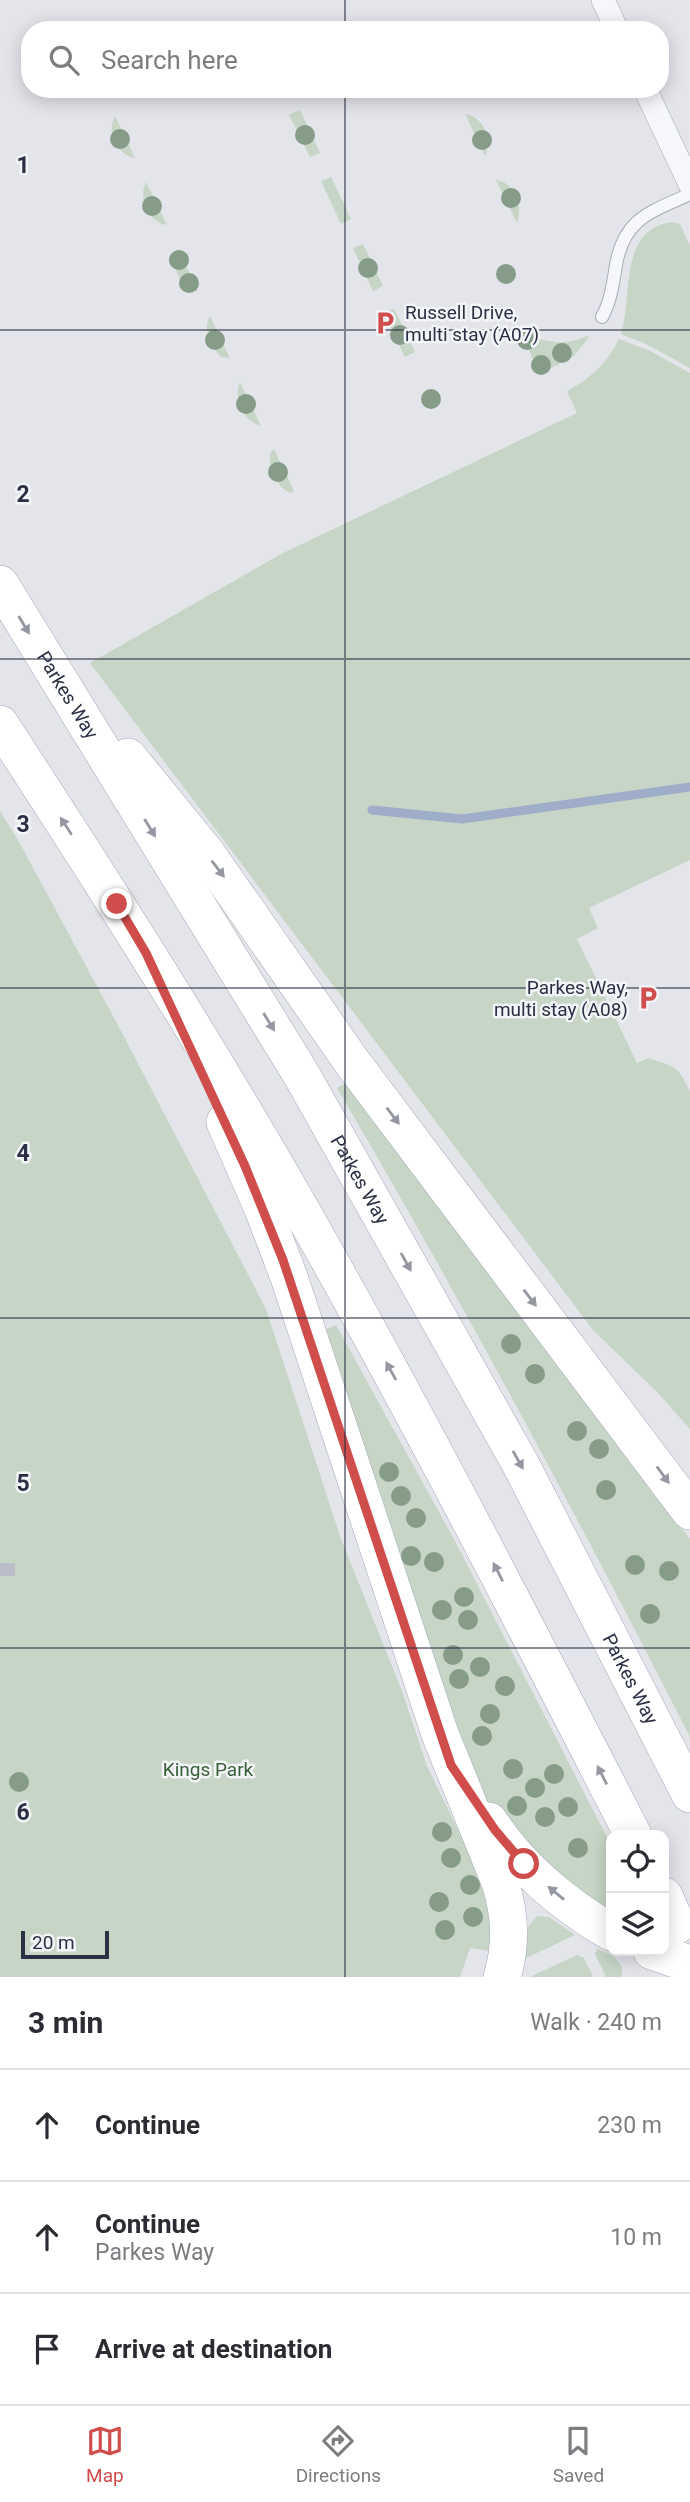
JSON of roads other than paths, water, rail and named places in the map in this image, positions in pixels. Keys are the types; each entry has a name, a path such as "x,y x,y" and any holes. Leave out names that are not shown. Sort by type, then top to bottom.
{"main road":[{"name":"Parkes Way","path":"0,584 301,1074 521,1465 690,1794"},
{"path":"50,666 172,810 214,864 360,1072 690,1511"},
{"path":"0,724 146,953 299,1207 457,1493 630,1830"},
{"path":"146,953 245,1166 283,1260 451,1765 492,1860 505,1898 509,1932 502,1977"},
{"path":"451,1765 495,1830 524,1864 562,1898 606,1929"}],"street":[{"path":"603,0 613,21"},
{"path":"649,98 690,184"}],"lane":[{"path":"602,317 611,297 618,253 625,235 646,215 690,194"}],"waterway":[{"path":"372,810 462,819 690,787"}],"place":[{"name":"Russell Drive, multi stay (A07)","path":"385,323"},
{"name":"Parkes Way, multi stay (A08)","path":"648,998"}],"park label":[{"name":"Kings Park","path":"208,1769"}]}
